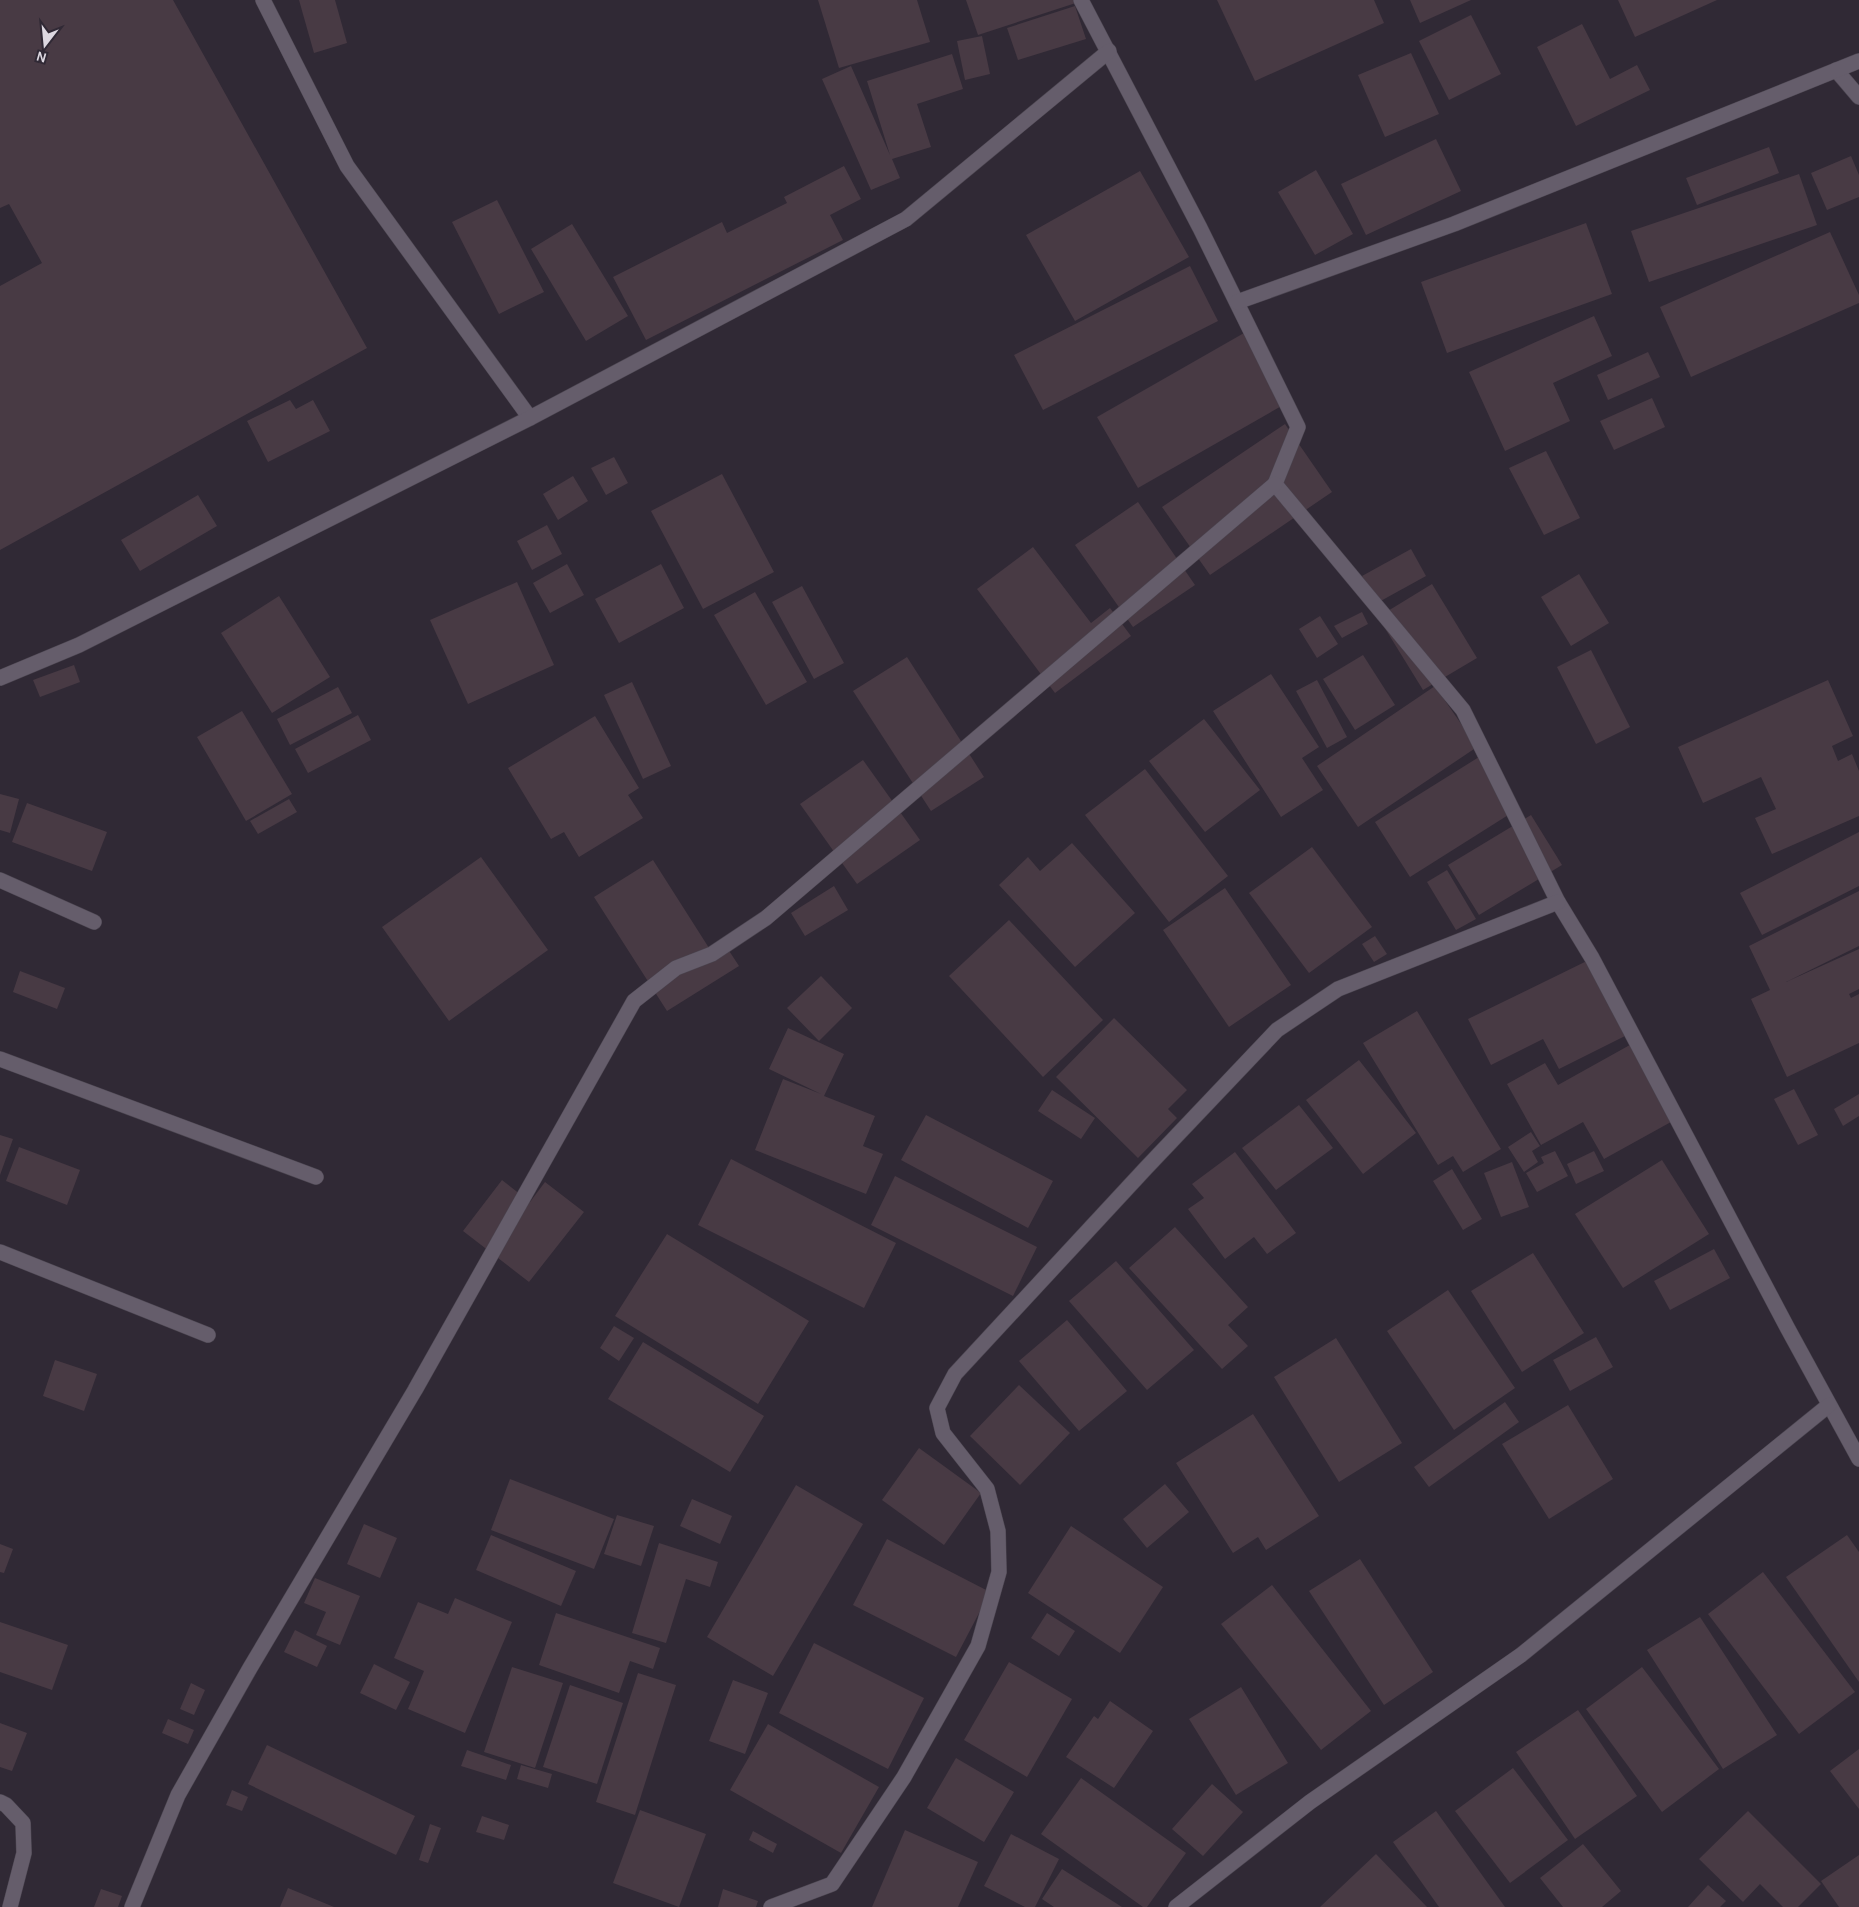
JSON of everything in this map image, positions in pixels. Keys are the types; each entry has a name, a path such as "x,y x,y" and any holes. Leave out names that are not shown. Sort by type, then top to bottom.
{"street":[{"path":"263,0 347,166 530,418"},
{"path":"132,1907 178,1795 250,1668 415,1390 634,1000 676,968 712,954 766,918 1275,484 1298,427 1237,302 1081,0"},
{"path":"0,678 79,645 530,418 906,219 1109,51"},
{"path":"1237,302 1454,224 1859,61"},
{"path":"1836,70 1859,97"},
{"path":"1275,484 1463,710 1558,902 1592,958 1859,1459"},
{"path":"0,880 94,922"},
{"path":"771,1907 832,1884 904,1777 978,1646 999,1572 998,1531 987,1489 943,1433 937,1408 955,1374 1277,1030 1338,989 1558,902"},
{"path":"0,1059 316,1177"},
{"path":"0,1252 208,1335"},
{"path":"1176,1907 1310,1802 1521,1655 1829,1405"},
{"path":"0,1802 6,1805 23,1823 24,1853 10,1907"}],"building":[{"path":"0,0 173,0 367,348 0,550 0,286 42,263 9,204 0,208"},
{"path":"299,0 335,0 347,43 314,53"},
{"path":"818,0 917,0 930,42 839,68"},
{"path":"966,0 1085,0 978,35"},
{"path":"1217,0 1374,0 1384,23 1255,81"},
{"path":"1410,0 1471,0 1420,23"},
{"path":"1618,0 1717,0 1635,37"},
{"path":"1075,6 1086,39 1018,60 1007,28"},
{"path":"1471,15 1501,74 1449,100 1419,41"},
{"path":"1582,24 1610,79 1637,65 1650,90 1576,126 1537,47"},
{"path":"982,36 990,74 965,80 957,41"},
{"path":"1411,53 1439,114 1385,137 1358,75"},
{"path":"952,54 963,89 917,104 931,147 892,159 900,178 871,190 822,79 851,66 890,155 867,81"},
{"path":"1436,139 1461,191 1366,235 1341,184"},
{"path":"1769,147 1779,173 1697,205 1686,178"},
{"path":"1851,156 1859,175 1859,197 1827,210 1811,173"},
{"path":"844,166 861,199 830,215 843,240 646,340 613,277 722,222 727,233 787,203 784,197"},
{"path":"1316,170 1353,234 1315,255 1278,192"},
{"path":"1140,171 1189,257 1075,321 1026,235"},
{"path":"1799,174 1817,225 1649,282 1631,231"},
{"path":"497,200 544,292 499,314 452,222"},
{"path":"1586,223 1612,294 1447,353 1421,282"},
{"path":"572,224 628,316 586,341 531,249"},
{"path":"1830,232 1859,295 1859,303 1691,377 1660,307"},
{"path":"1190,266 1218,321 1043,410 1014,355"},
{"path":"1594,316 1612,356 1553,383 1570,421 1505,451 1469,372"},
{"path":"1251,329 1292,400 1138,488 1097,417"},
{"path":"1648,352 1660,377 1608,400 1597,375"},
{"path":"1652,398 1665,427 1614,450 1600,421"},
{"path":"290,400 296,409 313,400 330,431 268,462 247,421"},
{"path":"1285,424 1332,492 1210,575 1162,507"},
{"path":"1546,451 1580,518 1544,535 1509,468"},
{"path":"614,457 628,483 606,495 591,468"},
{"path":"722,474 774,572 703,609 651,511"},
{"path":"573,476 588,501 558,520 543,494"},
{"path":"198,495 217,526 140,571 121,540"},
{"path":"1138,502 1195,585 1133,627 1075,545"},
{"path":"547,525 562,554 532,570 517,541"},
{"path":"1033,547 1091,623 1110,608 1131,636 1055,693 977,589"},
{"path":"1411,549 1426,576 1377,603 1362,576"},
{"path":"567,564 584,595 550,613 533,583"},
{"path":"661,564 684,608 619,643 595,599"},
{"path":"1579,574 1609,623 1571,646 1541,597"},
{"path":"517,582 554,665 468,704 430,620"},
{"path":"1432,584 1477,658 1423,690 1378,617"},
{"path":"802,586 844,663 814,679 772,602"},
{"path":"755,592 807,682 766,705 714,615"},
{"path":"279,596 330,677 272,713 221,633"},
{"path":"1362,612 1368,624 1342,638 1334,626"},
{"path":"1320,616 1338,644 1317,658 1299,629"},
{"path":"1591,650 1630,727 1596,744 1557,667"},
{"path":"1363,655 1395,705 1355,730 1323,679"},
{"path":"907,657 984,777 931,811 853,691"},
{"path":"74,665 80,682 40,697 33,680"},
{"path":"1271,674 1319,747 1302,758 1323,790 1281,817 1213,711"},
{"path":"1317,680 1347,737 1327,748 1296,691"},
{"path":"1828,680 1853,736 1832,746 1838,761 1852,754 1859,771 1859,816 1772,854 1755,818 1776,809 1761,777 1703,803 1678,747"},
{"path":"632,682 671,766 643,779 604,695"},
{"path":"1435,686 1477,747 1358,827 1317,766"},
{"path":"338,687 352,713 290,745 277,719"},
{"path":"242,711 292,794 246,821 197,737"},
{"path":"358,715 371,740 308,773 295,749"},
{"path":"595,716 639,788 628,795 643,818 579,857 564,832 551,839 508,768"},
{"path":"1204,719 1260,790 1205,832 1149,761"},
{"path":"1479,757 1513,812 1410,877 1375,822"},
{"path":"863,760 920,840 857,884 800,804"},
{"path":"1145,769 1228,876 1169,922 1085,815"},
{"path":"0,794 19,799 10,833 0,830"},
{"path":"289,799 297,812 258,834 250,821"},
{"path":"27,803 107,832 92,871 12,842"},
{"path":"1531,815 1562,865 1479,915 1448,865"},
{"path":"1859,832 1859,886 1762,935 1740,893"},
{"path":"1072,843 1135,913 1075,967 999,885 1028,857 1040,871"},
{"path":"1312,847 1372,927 1309,973 1249,893"},
{"path":"481,857 548,950 449,1021 382,927"},
{"path":"653,860 709,948 722,940 739,966 667,1011 594,897"},
{"path":"1447,870 1476,919 1456,930 1427,882"},
{"path":"834,886 848,910 805,936 791,913"},
{"path":"1225,888 1291,985 1229,1027 1163,930"},
{"path":"1859,891 1859,946 1786,982 1859,949 1859,989 1849,994 1851,998 1859,994 1859,1043 1787,1077 1751,999 1770,990 1749,946"},
{"path":"1009,920 1103,1020 1043,1077 949,976"},
{"path":"1375,936 1387,954 1374,962 1362,944"},
{"path":"1597,956 1635,1031 1559,1069 1543,1039 1491,1065 1468,1019"},
{"path":"20,971 65,988 57,1009 13,992"},
{"path":"821,976 852,1008 819,1041 787,1008"},
{"path":"1417,1011 1501,1149 1463,1172 1453,1156 1438,1165 1363,1043"},
{"path":"1114,1018 1187,1090 1168,1109 1177,1118 1138,1158 1056,1077"},
{"path":"788,1028 844,1054 824,1096 875,1116 863,1146 883,1154 866,1194 755,1150 783,1079 821,1094 769,1069"},
{"path":"1637,1041 1680,1117 1604,1159 1583,1122 1541,1145 1507,1084 1545,1063 1558,1085"},
{"path":"1359,1060 1416,1133 1363,1174 1306,1100"},
{"path":"1794,1089 1818,1135 1798,1145 1774,1099"},
{"path":"1052,1090 1095,1118 1081,1139 1038,1111"},
{"path":"1859,1094 1859,1116 1843,1126 1834,1109"},
{"path":"1299,1105 1333,1148 1276,1190 1242,1148"},
{"path":"926,1115 1053,1181 1028,1228 901,1160"},
{"path":"1531,1132 1540,1146 1532,1151 1538,1162 1524,1172 1508,1147"},
{"path":"0,1135 13,1139 0,1175"},
{"path":"19,1147 80,1170 67,1205 6,1181"},
{"path":"1555,1151 1568,1176 1537,1192 1526,1173 1544,1163 1541,1157"},
{"path":"1594,1151 1604,1171 1576,1184 1567,1164"},
{"path":"1235,1152 1296,1233 1267,1254 1254,1237 1225,1259 1188,1209 1204,1198 1192,1184"},
{"path":"731,1159 896,1243 864,1308 698,1225"},
{"path":"1662,1160 1709,1234 1623,1288 1575,1214"},
{"path":"1512,1162 1529,1207 1501,1217 1484,1173"},
{"path":"1452,1169 1482,1219 1463,1230 1433,1181"},
{"path":"895,1176 1037,1247 1013,1296 871,1225"},
{"path":"502,1180 530,1202 545,1182 584,1212 529,1282 463,1231"},
{"path":"1175,1227 1248,1307 1228,1325 1248,1346 1222,1369 1129,1268"},
{"path":"667,1234 809,1321 758,1404 615,1316"},
{"path":"1714,1249 1730,1278 1670,1310 1654,1281"},
{"path":"1533,1253 1584,1333 1522,1372 1471,1291"},
{"path":"1116,1261 1194,1350 1147,1390 1069,1301"},
{"path":"1448,1290 1515,1388 1454,1430 1387,1331"},
{"path":"1067,1320 1127,1391 1079,1431 1019,1361"},
{"path":"614,1326 634,1338 619,1361 600,1348"},
{"path":"1596,1337 1613,1367 1570,1391 1553,1360"},
{"path":"1336,1338 1402,1443 1339,1482 1274,1377"},
{"path":"643,1342 764,1416 730,1472 608,1399"},
{"path":"55,1360 97,1374 84,1411 43,1396"},
{"path":"1019,1385 1070,1433 1020,1485 970,1436"},
{"path":"1505,1402 1519,1422 1429,1487 1414,1467"},
{"path":"1568,1405 1613,1479 1549,1519 1502,1444"},
{"path":"1253,1414 1319,1516 1266,1550 1258,1537 1233,1553 1176,1463"},
{"path":"919,1448 981,1493 944,1545 882,1500"},
{"path":"510,1479 614,1519 594,1569 491,1530"},
{"path":"1165,1484 1189,1512 1147,1548 1123,1519"},
{"path":"796,1485 863,1524 773,1676 707,1637"},
{"path":"692,1499 732,1516 720,1544 680,1526"},
{"path":"617,1515 654,1526 641,1566 604,1554"},
{"path":"364,1524 397,1538 380,1578 347,1564"},
{"path":"1071,1526 1163,1587 1120,1653 1028,1593"},
{"path":"491,1535 576,1571 561,1606 476,1570"},
{"path":"1847,1535 1859,1552 1859,1682 1786,1577"},
{"path":"887,1539 990,1592 956,1657 853,1605"},
{"path":"659,1543 718,1562 710,1587 686,1579 666,1643 632,1633"},
{"path":"0,1544 13,1549 4,1573 0,1572"},
{"path":"1360,1559 1433,1672 1384,1705 1309,1591"},
{"path":"1763,1572 1855,1692 1799,1734 1708,1614"},
{"path":"315,1578 360,1596 340,1645 316,1635 326,1612 304,1603"},
{"path":"1272,1585 1371,1711 1321,1750 1221,1624"},
{"path":"455,1598 512,1622 465,1733 408,1709 424,1671 394,1658 418,1602 448,1614"},
{"path":"556,1613 660,1648 653,1669 630,1661 619,1693 539,1665"},
{"path":"1047,1613 1075,1631 1059,1656 1031,1638"},
{"path":"1700,1617 1777,1735 1723,1769 1647,1650"},
{"path":"0,1622 68,1645 52,1690 0,1672"},
{"path":"295,1630 327,1646 317,1667 284,1652"},
{"path":"814,1643 924,1698 888,1769 779,1713"},
{"path":"1009,1662 1072,1699 1027,1777 964,1740"},
{"path":"374,1664 410,1682 396,1710 360,1693"},
{"path":"512,1667 563,1683 535,1768 484,1752"},
{"path":"1642,1667 1719,1769 1662,1812 1586,1709"},
{"path":"638,1673 676,1685 635,1815 596,1802"},
{"path":"733,1680 768,1693 745,1754 709,1741"},
{"path":"191,1683 205,1690 194,1715 180,1709"},
{"path":"570,1685 623,1703 597,1784 543,1767"},
{"path":"1241,1687 1288,1763 1236,1795 1189,1719"},
{"path":"1110,1701 1153,1731 1114,1788 1066,1757 1094,1716 1098,1719"},
{"path":"1578,1710 1637,1796 1575,1839 1516,1752"},
{"path":"168,1719 194,1730 188,1744 162,1733"},
{"path":"0,1723 27,1733 12,1771 0,1767"},
{"path":"768,1724 879,1787 841,1853 730,1790"},
{"path":"267,1745 415,1816 396,1855 248,1784"},
{"path":"1859,1749 1859,1809 1830,1771"},
{"path":"467,1750 511,1765 506,1780 461,1766"},
{"path":"956,1758 1014,1792 984,1842 927,1808"},
{"path":"521,1765 552,1774 548,1788 517,1779"},
{"path":"1513,1768 1568,1840 1510,1883 1455,1811"},
{"path":"1081,1778 1186,1853 1147,1907 1143,1907 1041,1834"},
{"path":"1212,1784 1243,1812 1203,1856 1172,1829"},
{"path":"232,1790 248,1797 242,1811 226,1805"},
{"path":"640,1810 706,1834 679,1907 613,1883"},
{"path":"1436,1811 1505,1907 1439,1907 1393,1842"},
{"path":"1748,1811 1821,1884 1798,1907 1783,1907 1760,1884 1743,1902 1699,1859"},
{"path":"482,1816 509,1825 504,1840 476,1832"},
{"path":"430,1824 441,1828 428,1863 419,1860"},
{"path":"905,1830 978,1862 958,1907 872,1907"},
{"path":"753,1831 777,1844 773,1853 749,1840"},
{"path":"1011,1834 1059,1859 1035,1907 1025,1907 984,1886"},
{"path":"1583,1844 1621,1891 1602,1907 1563,1907 1540,1878"},
{"path":"1376,1854 1427,1907 1320,1907"},
{"path":"1859,1855 1859,1907 1839,1907 1821,1881"},
{"path":"1062,1869 1122,1907 1054,1907 1042,1899"},
{"path":"1708,1885 1726,1901 1720,1907 1688,1907"},
{"path":"288,1888 334,1907 280,1907"},
{"path":"101,1889 122,1896 118,1907 94,1907"},
{"path":"723,1889 758,1901 756,1907 718,1907"}]}
